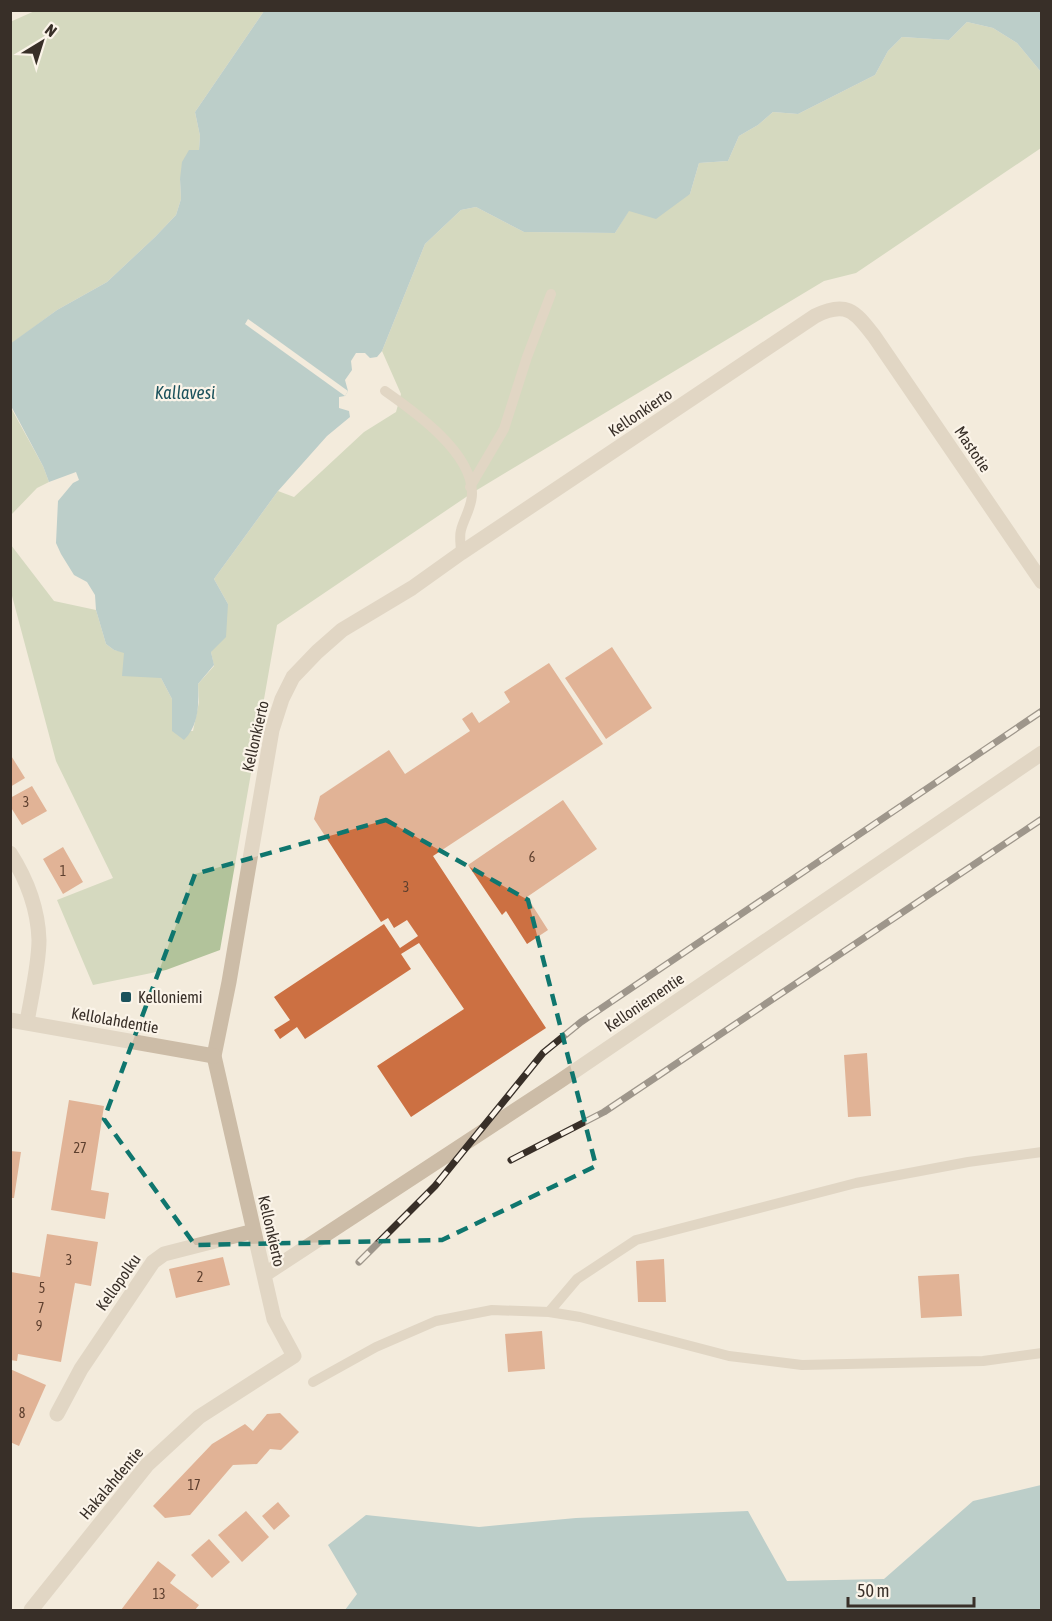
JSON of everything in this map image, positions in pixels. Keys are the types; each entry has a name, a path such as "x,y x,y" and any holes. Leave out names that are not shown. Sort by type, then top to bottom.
{"street":[{"name":"Kellonkierto","path":"294,1356 274,1319 214,1056 229,982 272,730 282,699 293,677 342,630 412,588 815,316 828,309 842,307 853,312 874,336"},
{"name":"Mastotie","path":"874,336 1039,574"},
{"name":"Kelloniementie","path":"264,1275 560,1081 1041,753"},
{"path":"10,853 21,871 34,908 39,940 27,1022"},
{"name":"Kellolahdentie","path":"10,1020 214,1056"},
{"name":"Kellopolku","path":"57,1414 81,1369 153,1262 164,1254 254,1232"},
{"name":"Hakalahdentie","path":"31,1611 147,1465 199,1417 294,1356"}],"lane":[{"path":"470,487 504,429 527,357 551,294"},
{"path":"385,391 439,432 466,471 472,493 470,508 460,532 461,553"},
{"path":"549,1312 577,1279 636,1240 856,1183 968,1162 1041,1152"},
{"path":"313,1382 376,1347 436,1321 492,1310 549,1312 580,1317 729,1356 802,1365 984,1361 1041,1353"}],"highlighted area":[{"path":"386,820 528,900 596,1166 442,1240 195,1245 104,1119 195,874"}],"green space":[{"path":"37,10 264,11 195,112 200,136 199,150 180,179 181,199 176,215 107,282 57,310 11,344 10,22"},
{"path":"967,22 993,28 1017,43 1041,72 1041,148 856,273 824,281 472,493 277,625 220,950 166,970 93,985 57,900 113,878 56,761 11,592 11,545 54,601 96,610 106,644 114,650 124,652 161,678 172,699 172,731 193,731 199,702 198,684 214,666 211,652 228,604 214,579 278,491 294,497 364,432 396,412 401,394 382,351 425,244 461,210 476,207 524,232 615,233 629,210 690,194 699,163 728,161 739,136 758,125 773,112 798,114 875,75 888,51 902,37 949,40"},
{"path":"10,406 43,466 49,482 37,488 11,515"}],"water":[{"name":"Kallavesi","path":"264,11 1041,11 1041,72 1017,43 993,28 967,22 949,40 902,37 888,51 875,75 798,114 773,112 758,125 739,136 728,161 699,163 690,194 656,219 629,211 615,233 524,232 476,207 461,210 425,244 382,351 377,357 370,358 365,353 356,353 351,361 352,370 345,380 348,391 345,396 339,397 339,408 349,411 350,417 327,436 278,491 214,579 228,604 226,637 211,652 214,665 198,684 195,721 184,740 172,731 172,699 161,678 122,676 124,653 106,644 96,610 95,595 87,582 74,575 56,543 58,501 73,483 79,480 76,472 49,482 11,406 10,344 57,310 107,282 176,215 181,199 182,162 189,150 199,150 200,136 195,112"},
{"path":"1041,1485 1041,1610 345,1610 357,1594 328,1545 366,1515 479,1527 576,1518 748,1511 787,1581 884,1579 973,1501"}],"pier":[{"path":"248,319 348,391 345,396 245,324"}],"building":[{"path":"612,647 652,708 606,739 565,678"},
{"path":"549,663 603,744 433,856 546,1028 411,1117 377,1066 464,1009 419,943 401,954 411,969 305,1039 297,1027 280,1039 274,1030 290,1020 274,997 384,924 400,948 418,936 407,920 394,928 388,918 381,922 314,819 320,796 389,750 405,774 470,731 462,719 472,712 479,723 510,702 504,692"},
{"path":"10,754 25,778 10,787"},
{"path":"32,786 47,811 22,825 10,806 10,798"},
{"path":"563,800 597,849 527,897 548,930 527,944 506,911 502,915 468,865"},
{"path":"63,847 83,882 63,894 43,859"},
{"path":"867,1053 871,1116 848,1117 844,1055"},
{"path":"69,1100 104,1106 91,1190 109,1193 105,1219 51,1210"},
{"path":"10,1151 21,1152 14,1198 10,1198"},
{"path":"47,1234 98,1242 91,1286 75,1283 61,1362 18,1354 17,1361 10,1360 11,1272 40,1277"},
{"path":"223,1257 230,1285 176,1298 169,1269"},
{"path":"664,1259 666,1302 638,1302 636,1261"},
{"path":"959,1274 962,1316 921,1318 918,1276"},
{"path":"542,1331 545,1369 508,1372 505,1334"},
{"path":"10,1369 46,1385 19,1446 10,1442"},
{"path":"280,1413 299,1432 281,1450 270,1449 257,1464 233,1465 190,1515 165,1518 153,1506 212,1444 245,1424 253,1431 267,1414"},
{"path":"278,1502 290,1516 274,1530 262,1516"},
{"path":"246,1511 269,1537 242,1562 218,1535"},
{"path":"209,1539 230,1562 212,1578 191,1555"},
{"path":"158,1561 176,1575 170,1583 199,1605 195,1610 121,1610"}],"railway":[{"path":"359,1262 435,1186 543,1053 581,1022 1042,711"},
{"path":"511,1160 604,1112 1042,819"}],"place":[{"name":"Kelloniemi","path":"126,997"}]}
